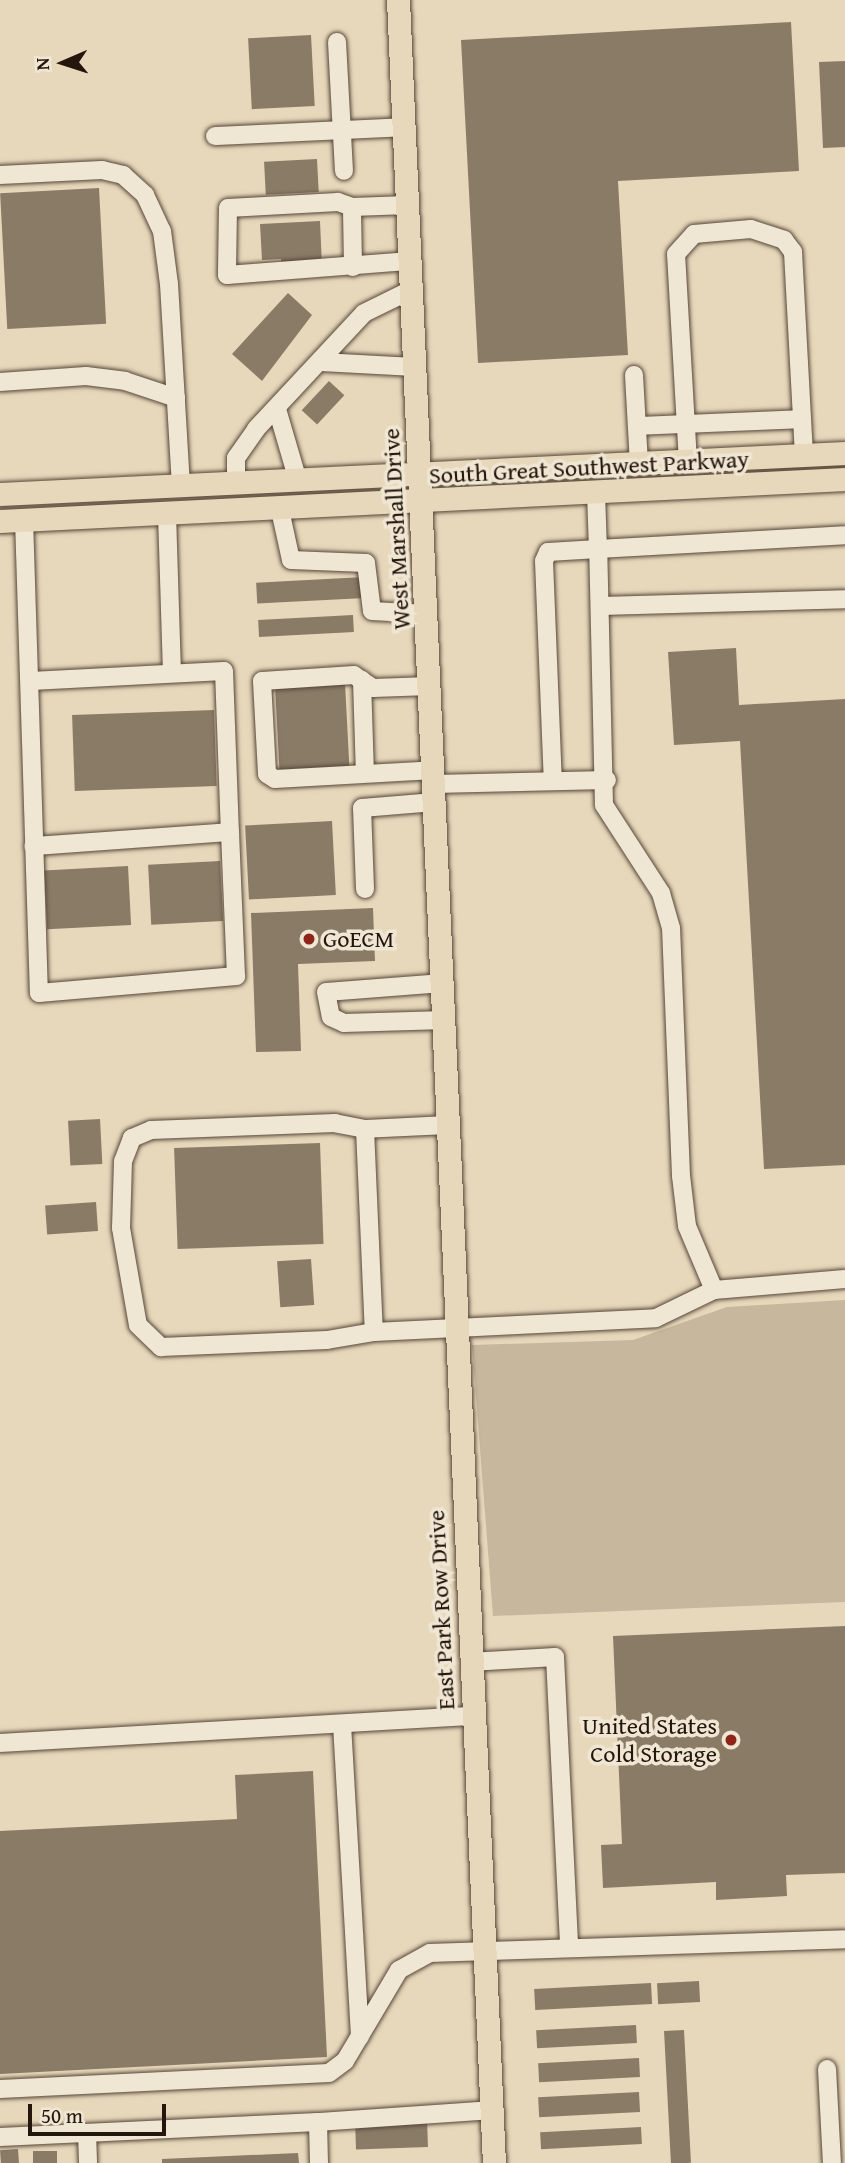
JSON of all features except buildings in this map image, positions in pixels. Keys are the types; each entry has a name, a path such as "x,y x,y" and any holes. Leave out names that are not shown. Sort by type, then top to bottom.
{"main road":[{"name":"West Marshall Drive","path":"398,0 447,1055"},
{"name":"South Great Southwest Parkway","path":"11,493 639,466 845,453"},
{"name":"South Great Southwest Parkway","path":"0,521 421,504 845,479"},
{"path":"11,493 24,519"},
{"name":"East Park Row Drive","path":"447,1055 470,1662 494,2163"}],"lane":[{"path":"337,42 344,171"},
{"path":"215,136 404,127"},
{"path":"0,175 103,170 123,175 145,195 162,232 181,486"},
{"path":"408,205 352,207 338,202 228,208 227,275 410,261"},
{"path":"352,207 353,267"},
{"path":"688,462 677,254 694,234 751,229 784,240 793,252 804,456"},
{"path":"236,484 240,447 364,313 411,290"},
{"path":"321,362 415,368"},
{"path":"634,375 639,466"},
{"path":"0,382 86,376 176,398"},
{"path":"277,409 299,481"},
{"path":"637,426 802,419"},
{"path":"596,493 607,780 604,805 661,893 670,928 685,1213 714,1290"},
{"path":"280,510 291,560 366,563 372,611 427,614"},
{"path":"167,514 172,672"},
{"path":"24,519 39,993 236,976 224,671 31,681"},
{"path":"553,781 544,561 548,552 845,535"},
{"path":"601,606 845,599"},
{"path":"430,686 373,688 354,675 262,681 267,774 275,779 365,773 434,786 607,780"},
{"path":"362,680 365,773"},
{"path":"365,889 362,808 434,786"},
{"path":"33,846 230,832"},
{"path":"443,983 326,992 331,1017 344,1023 445,1020"},
{"path":"449,1125 365,1129 335,1123 151,1130 132,1138 123,1161 121,1228 138,1325 161,1347 327,1340 374,1332 656,1318 714,1290 845,1279"},
{"path":"365,1129 374,1332"},
{"path":"470,1662 555,1657 569,1947"},
{"path":"0,1743 473,1716"},
{"path":"342,1724 360,2036"},
{"path":"0,2089 329,2073 360,2036 399,1970 430,1953 485,1948 845,1939"},
{"path":"827,2069 832,2163"},
{"path":"0,2137 318,2122 492,2110"},
{"path":"318,2122 319,2163"},
{"path":"87,2133 88,2163"}],"shaded area":[{"path":"845,1300 845,1602 493,1616 472,1345 633,1340 727,1307"}],"place":[{"name":"GoECM","path":"309,939"},
{"name":"United States Cold Storage","path":"731,1740"}]}
